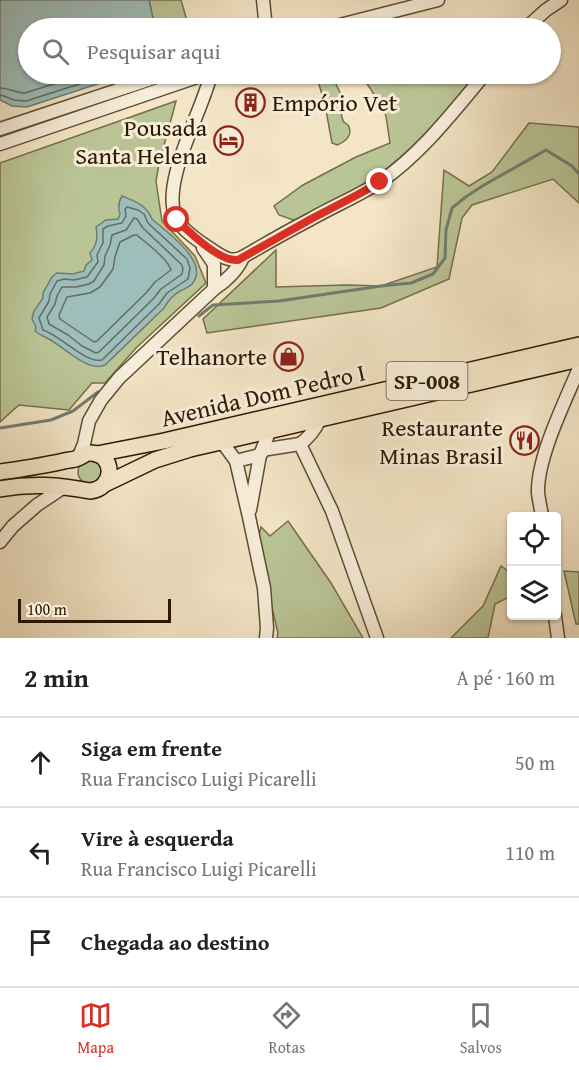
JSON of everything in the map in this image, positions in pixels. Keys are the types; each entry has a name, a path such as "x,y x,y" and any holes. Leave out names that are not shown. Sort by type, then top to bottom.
{"main road":[{"name":"Avenida Dom Pedro I","path":"97,454 142,446 579,345"},
{"name":"Avenida Dom Pedro I","path":"105,484 155,460 190,449 579,359"},
{"name":"SP-008","path":"0,472 54,464 78,458 87,453 97,454"},
{"path":"97,454 103,457 109,468 110,474 105,484"},
{"path":"78,458 72,470 72,477 84,490"},
{"name":"SP-008","path":"0,489 44,484 95,490 105,484"}],"street":[{"path":"263,0 265,18"},
{"path":"367,18 438,0"},
{"path":"535,18 547,5 561,0"},
{"path":"0,129 136,84"},
{"path":"0,144 177,84"},
{"path":"207,84 179,163 172,191 172,208 177,220 200,242 230,260 243,258 380,182 437,131 477,84"},
{"path":"200,242 214,264 214,289"},
{"path":"78,458 89,421 101,400 119,378 222,283 243,258"},
{"path":"541,512 538,492 540,472 550,439 579,368"},
{"path":"236,460 260,455 268,449 300,444 308,439 320,419"},
{"path":"87,428 92,448 97,454"},
{"path":"249,517 260,455 270,429"},
{"path":"222,442 236,460 249,517 264,588 266,638"},
{"path":"300,444 332,511 377,638"},
{"path":"0,542 13,526 64,487"},
{"path":"556,620 558,638"}],"green space":[{"path":"149,0 181,0 186,18 153,18"},
{"path":"319,84 336,84 344,101 340,106 342,119 350,129 346,140 337,145 332,143"},
{"path":"367,84 471,84 406,158 363,186 296,221 279,215 274,206 303,185 356,157 390,143 386,116"},
{"path":"176,101 156,181 162,221 195,256 206,283 136,348 105,383 92,383 69,410 19,405 0,422 0,163"},
{"path":"529,123 579,127 579,203 553,179 472,205 462,218 449,279 381,308 207,333 203,319 276,250 276,287 381,286 437,267 444,170 469,186 492,172"},
{"path":"90,460 98,464 102,472 98,480 90,484 82,480 78,472 82,464"},
{"path":"288,521 331,583 363,638 277,638 278,633 259,553 258,539 261,527 270,536"},
{"path":"501,566 507,570 507,598 495,604 488,638 451,638 483,606"},
{"path":"564,571 579,572 579,624 576,624"}],"water":[{"path":"0,0 149,0 153,18 18,18 18,84 97,84 27,107 12,106 0,100"},
{"path":"122,196 143,207 152,219 176,239 196,266 196,275 192,284 173,296 164,308 105,365 92,366 35,331 36,327 32,319 52,277 57,273 73,274 84,271 86,265 92,260 90,253 96,241 96,227 106,220 118,219 119,202"}],"waterway":[{"path":"199,316 213,305 279,301 411,283 433,274 445,258 446,230 452,208 467,196 546,150 572,166 579,174"},
{"path":"0,428 51,420 73,411 98,392"}],"place":[{"name":"Empório Vet","path":"251,102"},
{"name":"Pousada Santa Helena","path":"228,141"},
{"name":"Telhanorte","path":"288,356"},
{"name":"Restaurante Minas Brasil","path":"524,441"}],"route":[{"path":"177,220 190,234 218,254 230,260 238,260 380,182"}]}
